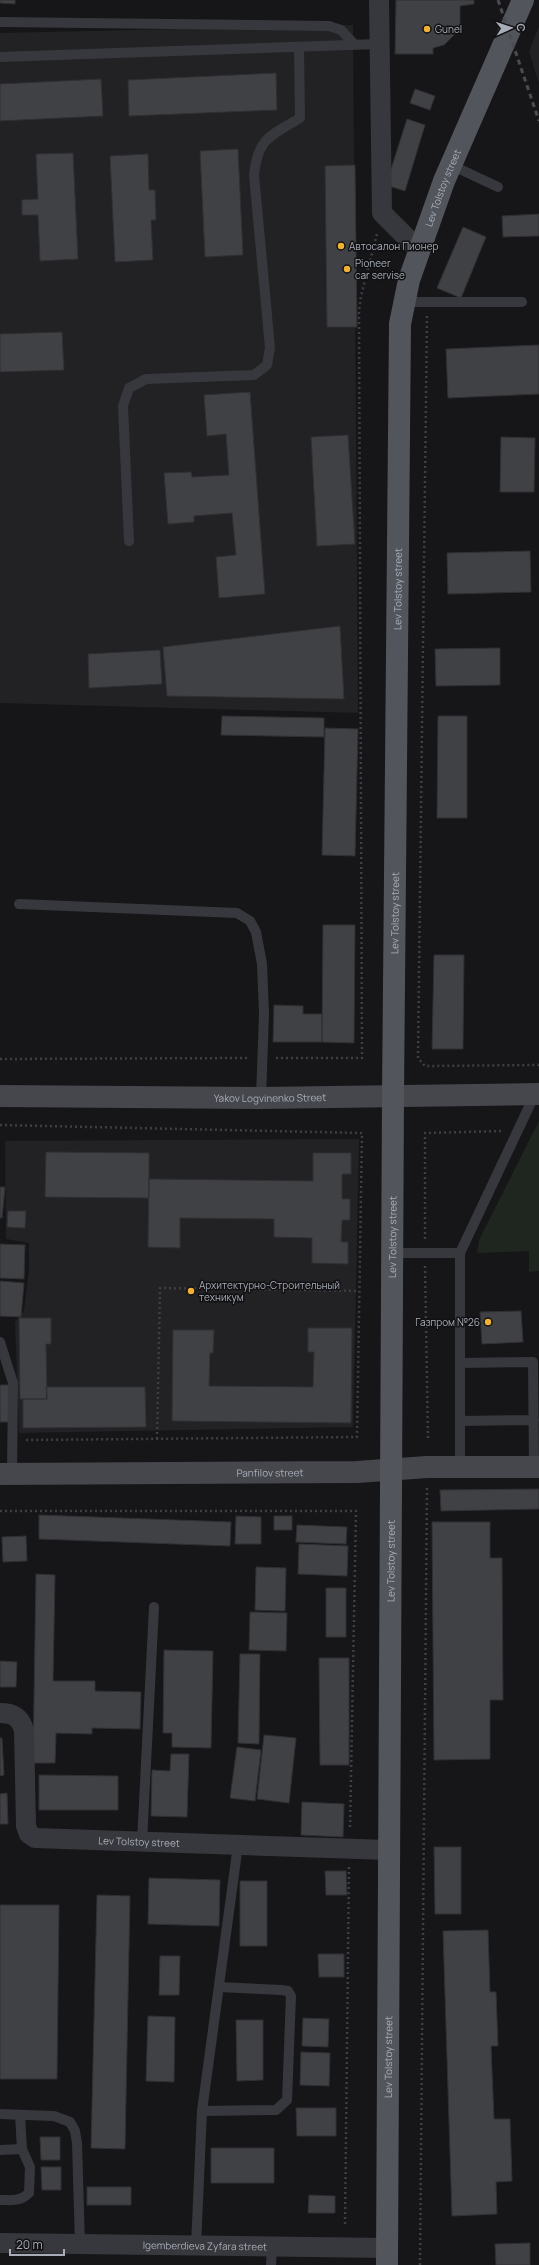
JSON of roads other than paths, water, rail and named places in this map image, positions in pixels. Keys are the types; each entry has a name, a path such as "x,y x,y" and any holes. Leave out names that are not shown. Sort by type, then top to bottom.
{"main road":[{"name":"Lev Tolstoy street","path":"387,2257 388,1850 392,1471 393,1095 399,350 403,302 419,250 451,165 523,0"}],"street":[{"path":"379,0 382,213 419,250"},
{"name":"Yakov Logvinenko Street","path":"0,1096 261,1098 537,1094"},
{"name":"Panfilov street","path":"6,1474 392,1471 427,1467 537,1467"},
{"name":"Lev Tolstoy street","path":"0,1713 15,1716 21,1721 24,1730 26,1826 29,1834 34,1838 388,1850"},
{"name":"Igemberdieva Zyfara street","path":"0,2243 196,2246 272,2256 387,2257"}],"lane":[{"path":"0,22 329,26 341,30 354,44"},
{"path":"0,57 379,44"},
{"path":"128,541 123,406 129,388 146,379 254,375 267,365 270,348 254,175 256,155 262,144 300,118 298,47"},
{"path":"451,165 498,187"},
{"path":"403,302 522,302"},
{"path":"19,904 237,913 250,921 256,932 262,964 264,1014 261,1098"},
{"path":"460,1467 460,1254 537,1094"},
{"path":"393,1253 460,1254"},
{"path":"0,1342 13,1383 12,1440 6,1474"},
{"path":"460,1363 533,1362 534,1420 537,1467"},
{"path":"460,1421 534,1420"},
{"path":"142,1842 154,1607"},
{"path":"196,2246 202,2111 238,1845"},
{"path":"202,2111 276,2110 287,2100 291,1996 288,1991 219,1987"},
{"path":"0,2114 64,2119 70,2122 75,2131 80,2244"},
{"path":"0,2200 17,2201 24,2198 29,2193 30,2167 22,2148 20,2115"},
{"path":"0,2150 22,2148"}],"railway":[{"path":"498,0 539,121"}],"place":[{"name":"Gunel","path":"427,29"},
{"name":"Автосалон Пионер","path":"341,246"},
{"name":"Pioneer car servise","path":"347,269"},
{"name":"Архитектурно-Строительный техникум","path":"191,1291"},
{"name":"Газпром №26","path":"488,1322"}]}
